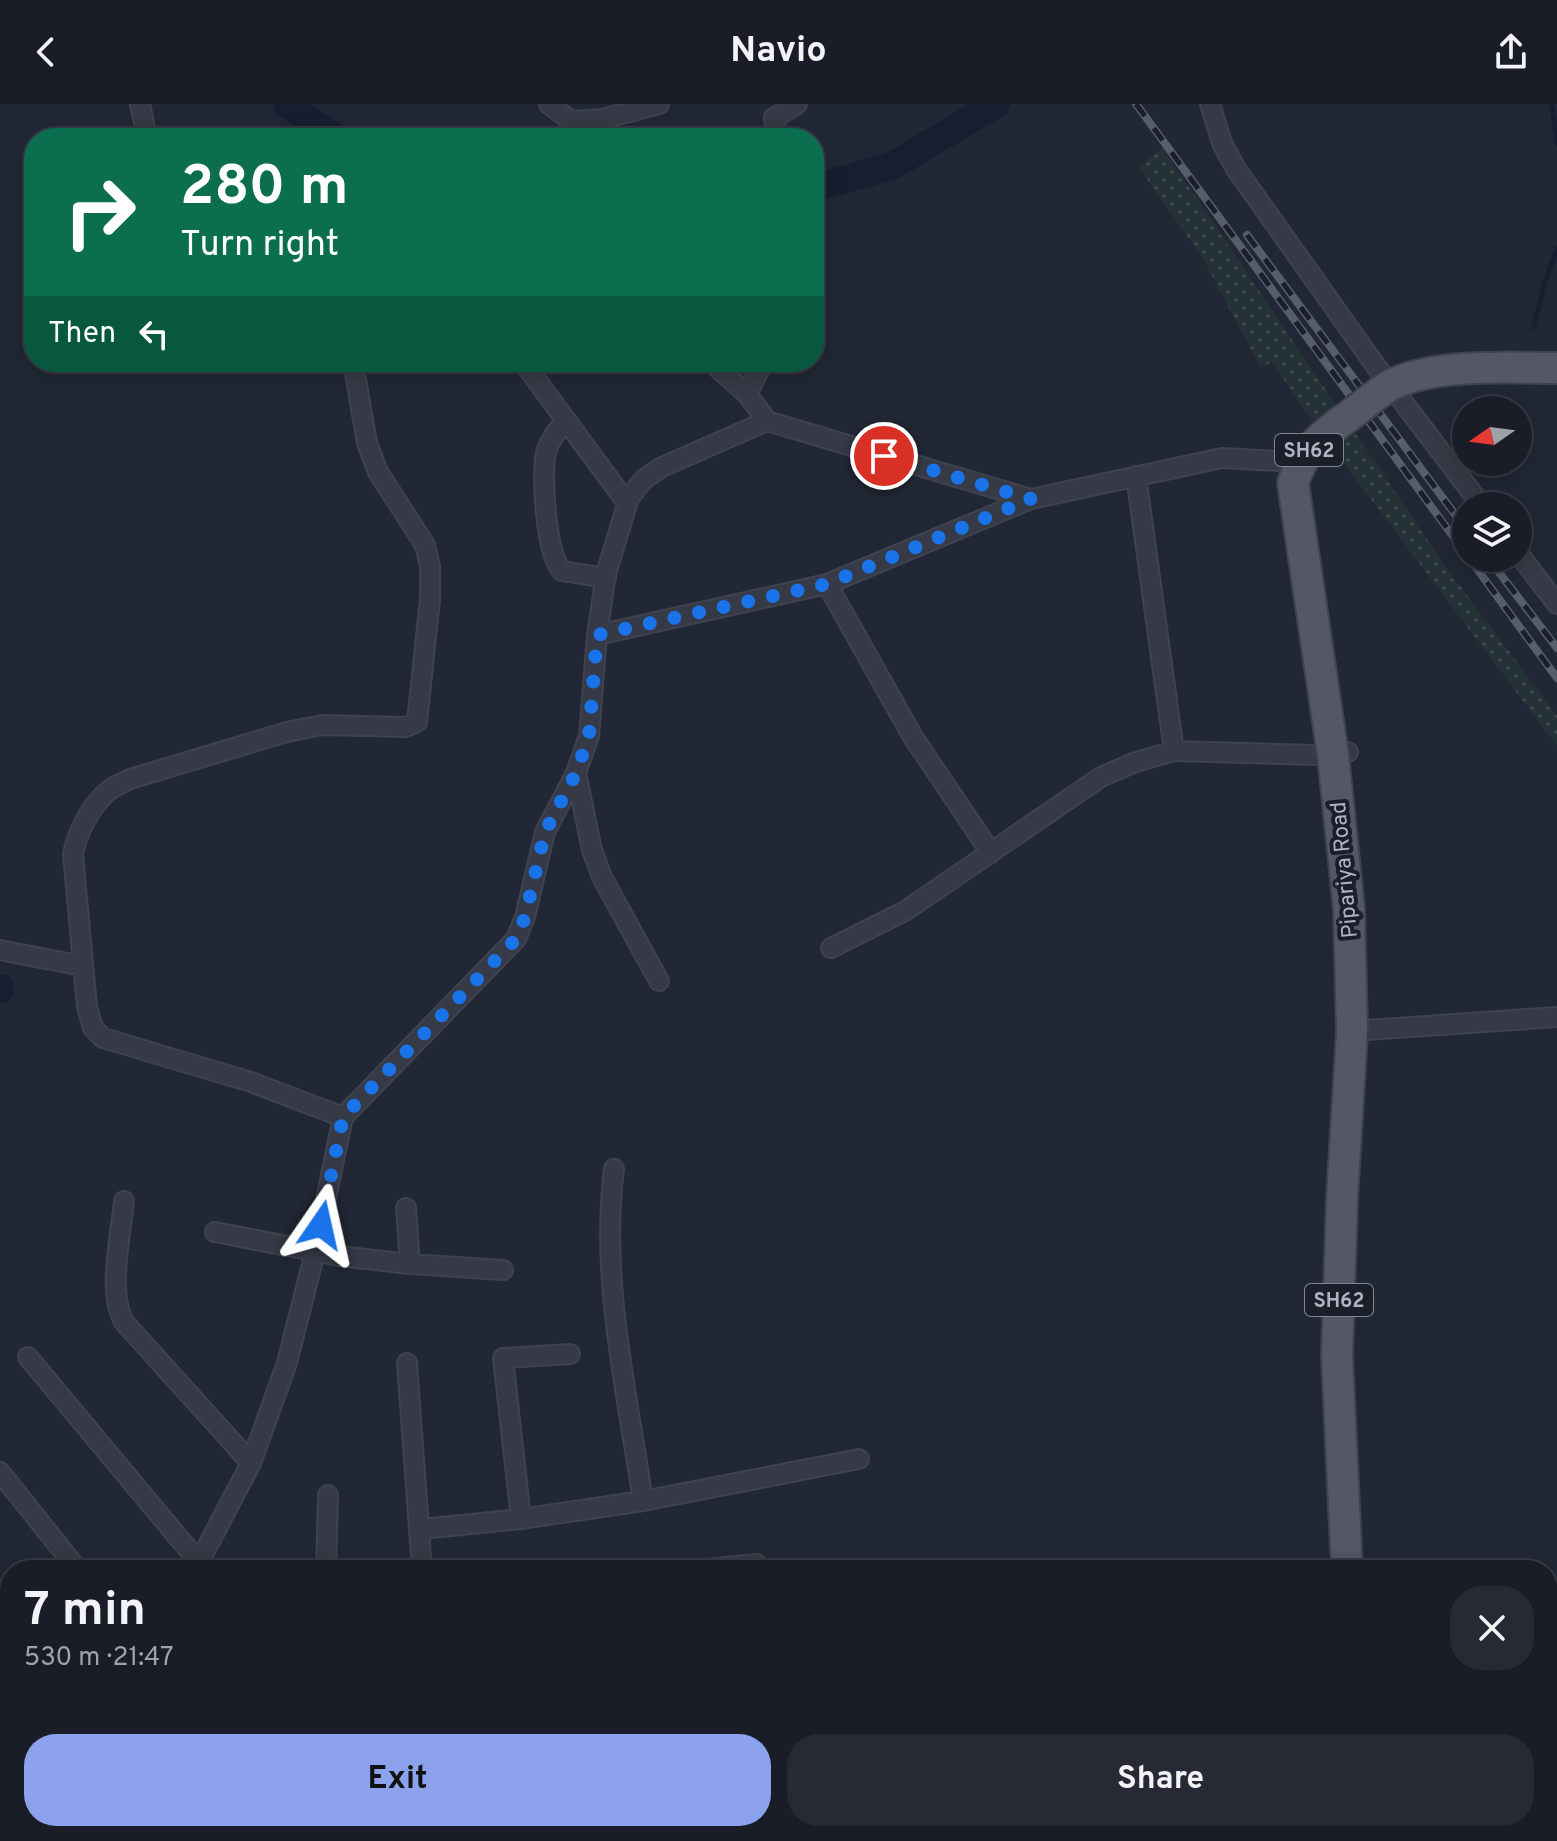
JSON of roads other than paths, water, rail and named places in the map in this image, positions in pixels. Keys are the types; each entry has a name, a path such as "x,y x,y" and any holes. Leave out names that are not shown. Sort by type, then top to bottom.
{"main road":[{"name":"Pipariya Road","path":"1347,1560 1337,1356 1352,1031 1349,909 1332,747 1293,483 1300,463 1316,440 1392,385 1424,375 1481,368 1557,368"}],"street":[{"path":"140,104 145,128"},
{"path":"549,104 571,121 602,119 659,104"},
{"path":"773,111 797,104"},
{"path":"1210,104 1222,143 1236,169 1376,366 1471,492"},
{"path":"343,1117 251,1082 103,1038 93,1028 87,1007 74,844 94,808 108,791 130,779 287,732 322,725 406,727 417,722 430,599 430,566 425,545 378,472 367,443 355,372"},
{"path":"530,372 627,503"},
{"path":"722,372 747,394 767,421 1031,499"},
{"path":"747,394 758,372"},
{"path":"566,420 550,442 545,457 550,541 556,563 562,571 606,578"},
{"path":"200,1560 251,1463 287,1363 315,1252 343,1117 516,939 525,917 545,832 576,773 589,736 597,635 606,578 627,503 636,487 662,467 767,421"},
{"path":"597,635 827,584 1031,499 1222,458 1296,462"},
{"path":"1136,476 1174,751"},
{"path":"1532,571 1557,604"},
{"path":"827,584 913,737 991,853"},
{"path":"831,948 905,911 1101,777 1133,763 1174,751 1315,755 1348,752"},
{"path":"576,773 592,850 602,877 659,981"},
{"path":"0,950 83,966"},
{"path":"1352,1031 1557,1017"},
{"path":"614,1169 609,1212 611,1256 620,1346 643,1501"},
{"path":"124,1201 116,1290 118,1311 124,1322 251,1463"},
{"path":"406,1208 410,1264"},
{"path":"215,1232 315,1252 410,1264 503,1270"},
{"path":"521,1519 503,1358 570,1354"},
{"path":"28,1357 193,1560"},
{"path":"407,1363 422,1560"},
{"path":"421,1529 521,1519 643,1501 859,1459"},
{"path":"0,1472 70,1560"},
{"path":"326,1560 328,1495"}],"waterway":[{"path":"287,104 322,128"},
{"path":"824,185 892,166 996,104"},
{"path":"1552,104 1557,144"},
{"path":"1534,327 1557,249"}],"railway":[{"path":"1136,104 1452,535"},
{"path":"1247,235 1452,510"},
{"path":"1479,572 1557,678"},
{"path":"1499,572 1557,648"}]}
